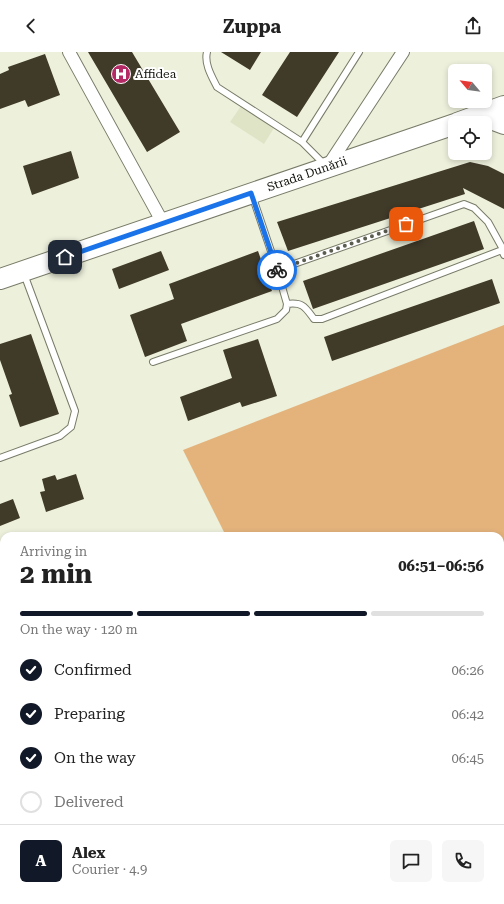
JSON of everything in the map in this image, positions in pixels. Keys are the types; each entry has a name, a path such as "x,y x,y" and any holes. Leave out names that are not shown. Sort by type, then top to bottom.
{"main road":[{"name":"Strada Dunării","path":"477,116 504,106"},
{"path":"480,115 504,124"},
{"name":"Strada Dunării","path":"0,279 448,126"}],"street":[{"path":"70,52 163,224"},
{"path":"327,167 403,52"}],"lane":[{"path":"207,52 206,57 210,73 217,87 302,142 327,167"},
{"path":"302,142 359,52"},
{"path":"153,362 277,319 286,310 287,304 277,270 251,193"},
{"path":"277,270 464,204 474,208 488,222 503,252 322,319 314,319 305,307 297,302 287,304"},
{"path":"0,458 60,436 71,427 75,411 23,271"}],"shaded area":[{"path":"241,106 274,128 264,144 230,122"},
{"path":"504,325 504,532 224,532 183,450"}],"building":[{"path":"88,52 132,52 180,132 147,152"},
{"path":"221,52 261,52 250,70"},
{"path":"290,52 339,52 297,117 262,95"},
{"path":"45,54 60,95 28,107 25,100 0,109 0,74 9,70 8,67"},
{"path":"71,151 79,178 32,195 23,166"},
{"path":"470,162 488,166 504,174 504,209 463,188 465,194 288,251 277,222"},
{"path":"474,221 484,249 313,309 303,281"},
{"path":"161,251 169,270 119,289 112,269"},
{"path":"258,251 272,291 181,324 187,341 145,357 130,315 174,299 169,284"},
{"path":"492,279 500,303 332,361 324,337"},
{"path":"31,334 59,414 20,427 9,395 12,394 0,360 0,344"},
{"path":"258,339 277,396 242,407 240,402 188,421 180,397 232,378 223,350"},
{"path":"76,474 84,499 46,512 40,492 45,491 42,479 55,475 57,480"},
{"path":"13,499 20,518 0,526 0,504"}],"way so far":[{"path":"277,270 290,264 406,224"}],"place":[{"name":"Affidea","path":"121,74"}],"route":[{"path":"65,257 251,193 277,270"}]}
